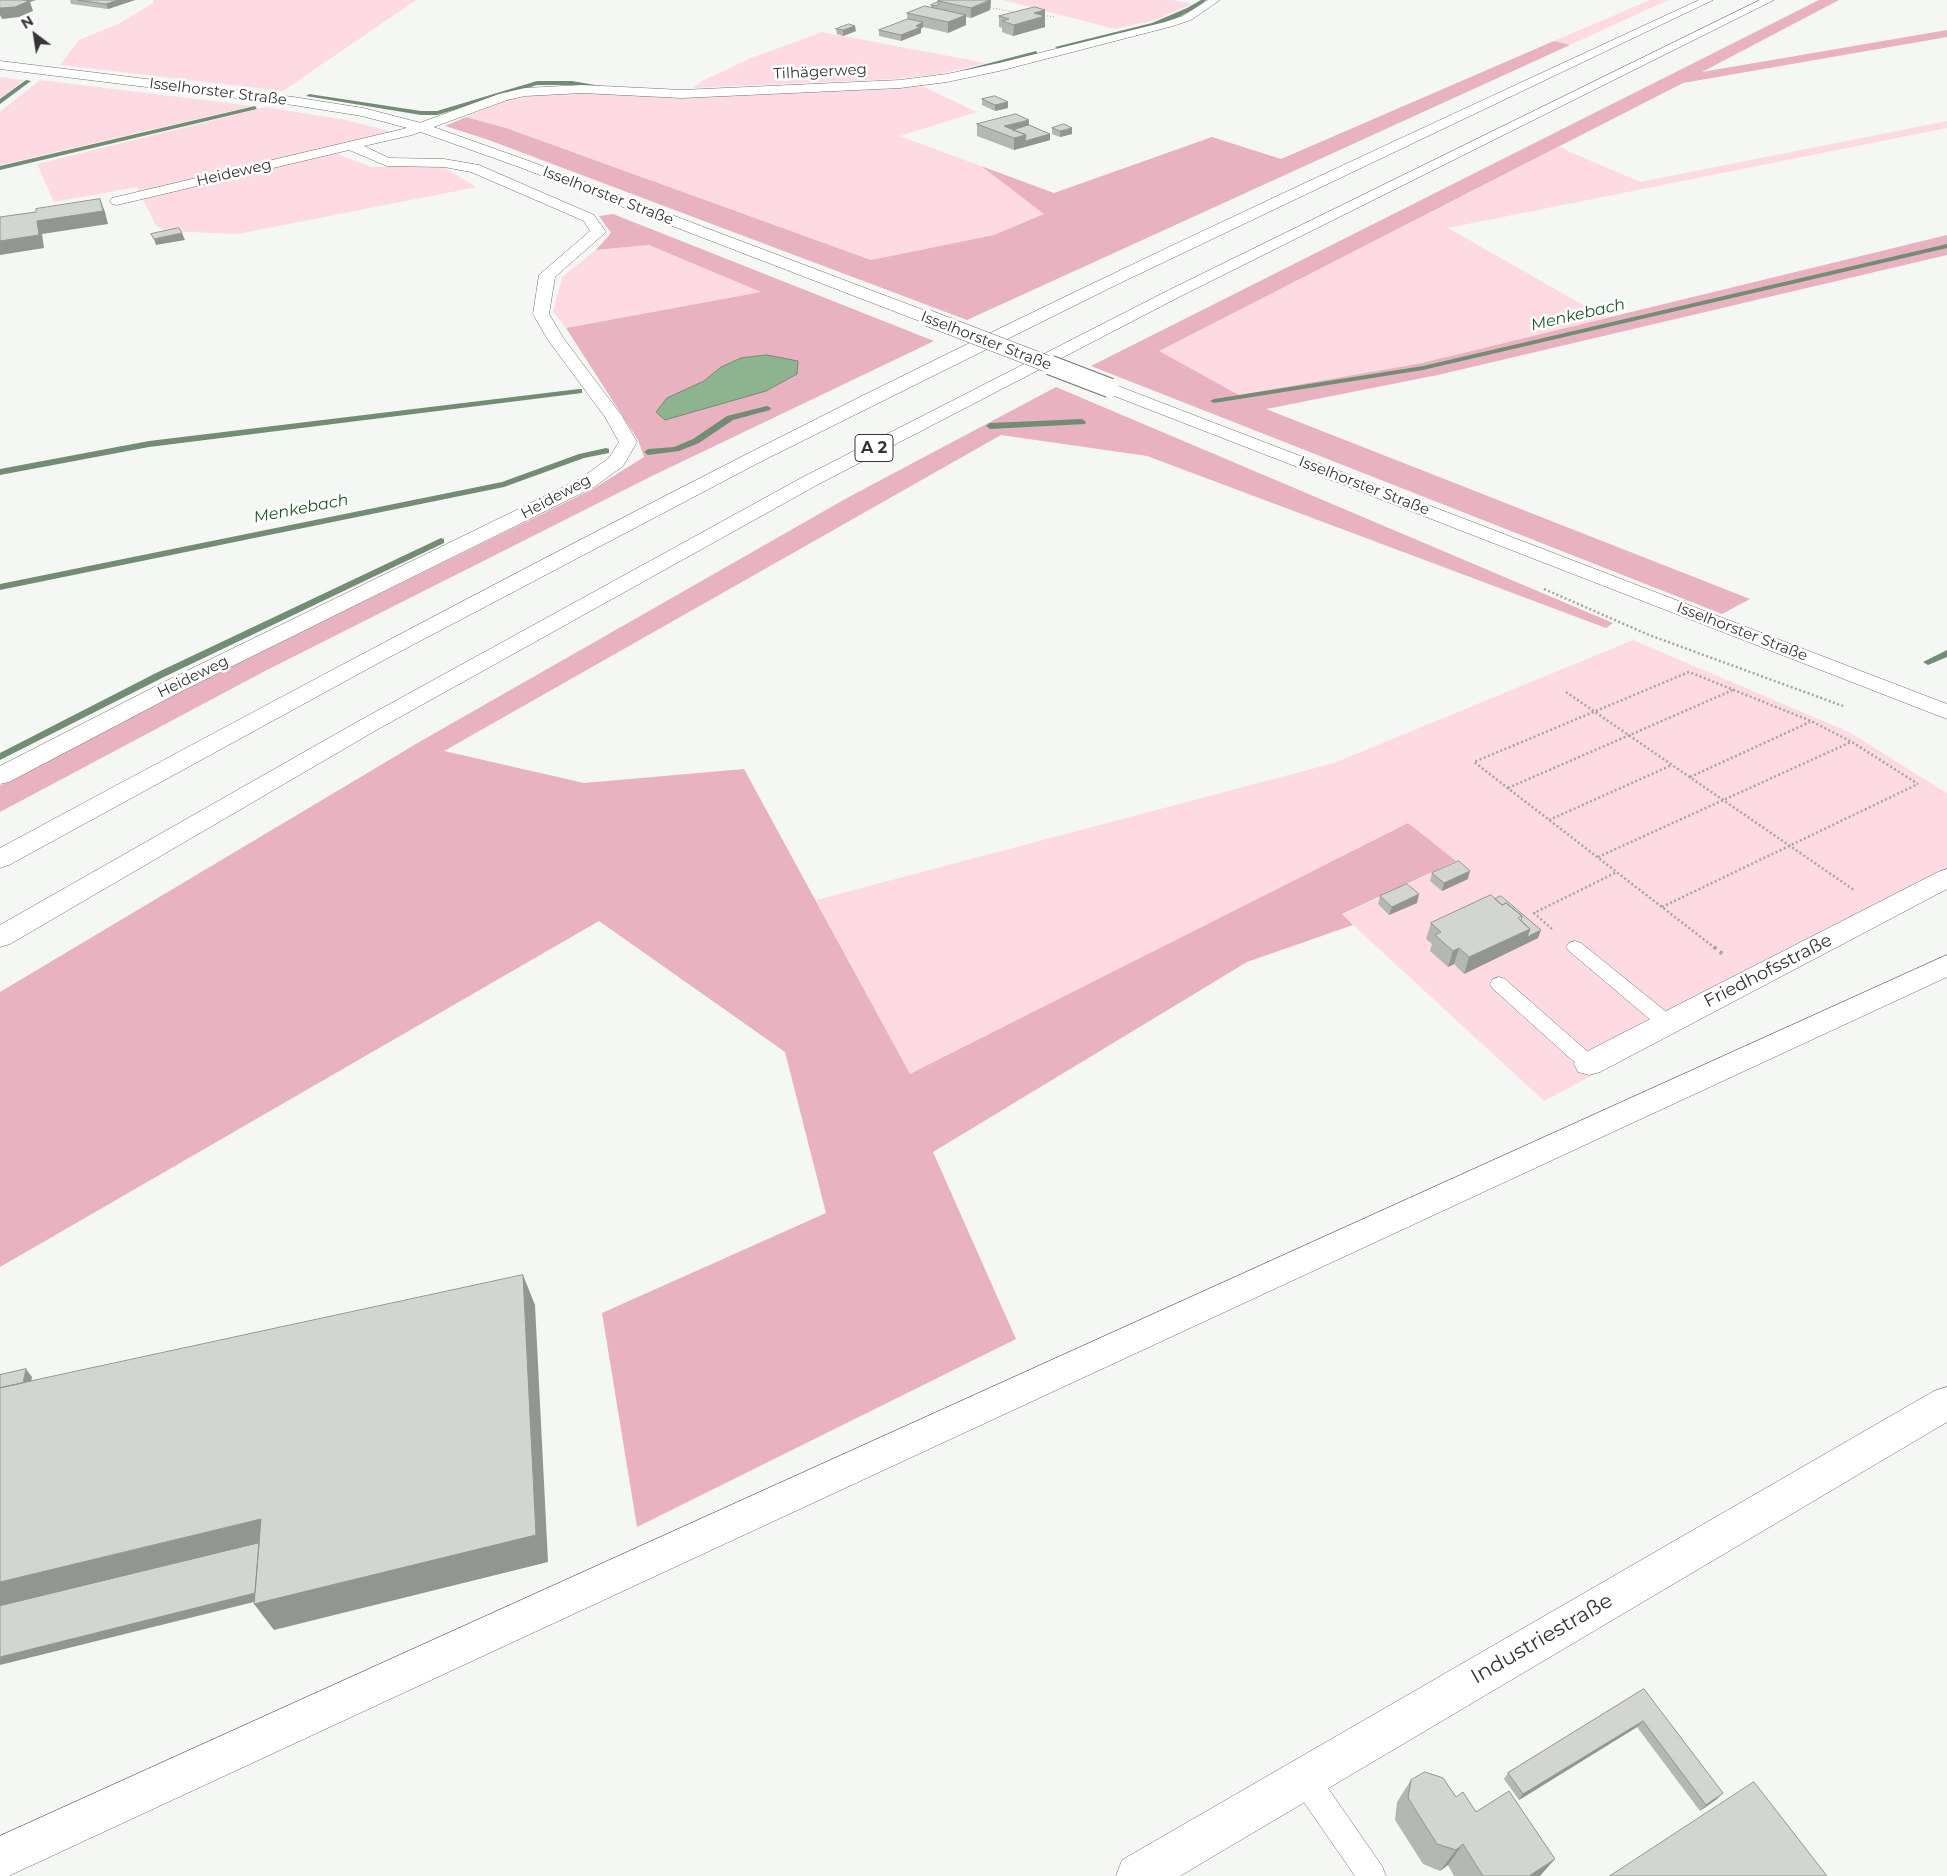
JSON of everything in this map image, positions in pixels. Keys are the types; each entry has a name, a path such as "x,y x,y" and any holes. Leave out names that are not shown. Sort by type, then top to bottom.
{"main road":[{"name":"Tilhägerweg","path":"420,127 503,97 525,92 582,89 682,94 755,92 900,84 947,78 1000,68 1169,24 1187,18 1215,0"},
{"name":"A 2","path":"0,859 296,698 763,453 1112,281 1708,0"},
{"name":"A 2","path":"0,937 365,726 810,481 1175,293 1769,0"},
{"name":"Isselhorster Straße","path":"0,65 293,101 362,112 420,127 514,160 928,318 1947,712"},
{"name":"Heideweg","path":"117,201 352,146 420,127"},
{"name":"Heideweg","path":"0,776 172,687 587,483 616,462 628,442 613,416 556,340 541,314 547,275 598,232 589,218 474,168 444,163 387,162 352,146"},
{"name":"Friedhofsstraße","path":"1589,1064 1947,878"},
{"path":"0,1858 1947,965"},
{"name":"Industriestraße","path":"1138,1876 1947,1402"}],"lane":[{"path":"1574,947 1667,1023"},
{"path":"1499,984 1589,1064"},
{"path":"1304,1778 1372,1876"}],"path":[{"path":"980,5 1023,13"},
{"path":"1039,15 1056,16"},
{"path":"1662,907 1791,847 1918,784 1852,742 1811,722 1689,672 1474,762 1725,956"},
{"path":"1508,788 1734,690"},
{"path":"1566,692 1884,911"},
{"path":"1690,777 1811,722"},
{"path":"1597,858 1852,742"},
{"path":"1549,820 1673,765"},
{"path":"1574,947 1534,913 1617,872"}],"shaded area":[{"path":"153,0 416,0 283,91 60,65 79,40 120,23 153,3"},
{"path":"1003,0 1173,0 1192,4 1155,20 1115,29"},
{"path":"1650,0 1668,0 1570,45 1554,41"},
{"path":"1819,0 1839,0 1702,72 1947,30 1947,37 1683,83 1159,351 1239,395 1422,363 1947,235 1947,255 1438,375 1266,409 1750,599 1722,614 1091,366"},
{"path":"822,32 986,63 940,74 894,79 693,88 702,81 751,58"},
{"path":"1554,41 1570,45 967,320 486,139 445,126 466,117 506,128 871,260 994,235 1044,214 981,166 1054,193 1212,137 1281,159"},
{"path":"0,77 24,80 0,99"},
{"path":"40,80 253,106 0,165 0,112"},
{"path":"922,86 977,112 900,136 981,166 1045,214 994,235 871,260 506,128 466,117 507,100 551,92 840,91"},
{"path":"266,107 346,120 393,132 139,192 137,187 54,202 37,164"},
{"path":"1947,121 1947,128 1448,228 1606,318 1422,363 1239,395 1158,351 1559,147 1640,182"},
{"path":"335,153 371,167 443,167 477,187 238,234 164,231 155,224 142,197"},
{"path":"613,214 934,341 652,476 265,671 0,812 0,786 175,694 593,489 644,457 638,440 566,328 761,292 649,245 596,250 611,233 599,216"},
{"path":"649,245 762,292 566,328 553,312 562,277 596,250"},
{"path":"767,355 798,361 797,374 766,391 665,420 656,412 667,398 704,381 721,367 741,358"},
{"path":"1056,387 1613,623 1606,628 1147,456 1001,435 444,751 584,783 744,769 910,1074 1408,823 1456,861 1342,914 1353,925 1247,962 933,1152 1016,1339 637,1527 602,1313 826,1213 785,1052 599,921 0,1267 0,992 421,741 847,498"},
{"path":"1633,640 1849,732 1947,793 1947,889 1544,1101 1342,915 1455,862 1408,823 910,1075 816,900 1334,763"}],"building":[{"path":"0,0 29,1 15,7 0,8"},
{"path":"78,0 118,0 106,4"},
{"path":"990,0 971,8 938,1"},
{"path":"925,6 966,15 948,22 907,13"},
{"path":"1035,7 1045,10 1034,13 1045,16 1014,25 1002,21 1009,19 999,16"},
{"path":"908,19 923,22 916,26 921,27 901,35 879,30"},
{"path":"849,24 855,26 843,30 836,29"},
{"path":"995,96 1008,102 995,105 982,99"},
{"path":"1016,114 1029,120 1004,126 1026,135 1014,138 977,124"},
{"path":"1064,124 1072,128 1060,131 1052,128"},
{"path":"1029,125 1050,134 1025,141 1026,135 1013,130"},
{"path":"100,199 103,211 37,221 39,235 0,241 0,217"},
{"path":"179,228 182,233 154,239 151,234"},
{"path":"1459,861 1470,871 1444,883 1432,873"},
{"path":"1407,884 1419,894 1392,907 1380,896"},
{"path":"1491,895 1502,905 1506,903 1522,916 1518,918 1530,929 1469,957 1459,948 1453,951 1435,935 1441,932 1431,923"},
{"path":"1501,896 1541,930 1527,937 1530,929 1521,921 1522,916 1506,903 1502,905 1495,899"},
{"path":"523,1275 536,1535 254,1604 261,1519 0,1582 0,1388"},
{"path":"26,1369 23,1383 0,1388 0,1375"},
{"path":"259,1543 255,1593 0,1657 0,1606"},
{"path":"1644,1689 1723,1793 1706,1805 1643,1721 1523,1794 1508,1773"},
{"path":"1425,1772 1443,1778 1456,1797 1463,1792 1476,1812 1509,1791 1555,1859 1529,1876 1483,1876 1463,1844 1456,1850 1437,1844 1408,1798 1411,1780"},
{"path":"1754,1782 1827,1876 1610,1876"}],"waterway":[{"path":"1058,47 1154,24 1189,9 1204,0"},
{"path":"966,70 1036,53"},
{"path":"0,102 28,81"},
{"path":"309,96 421,113 437,113 537,83 572,83 598,86"},
{"path":"0,168 255,108"},
{"name":"Menkebach","path":"1214,401 1423,368 1947,246"},
{"path":"0,472 149,444 579,391"},
{"name":"Menkebach","path":"648,452 676,449 696,441 730,418 767,408"},
{"name":"Menkebach","path":"990,426 1082,422"},
{"name":"Menkebach","path":"0,587 504,484 582,456 606,451"},
{"path":"0,757 160,675 441,541"},
{"path":"1928,662 1947,653"}]}
